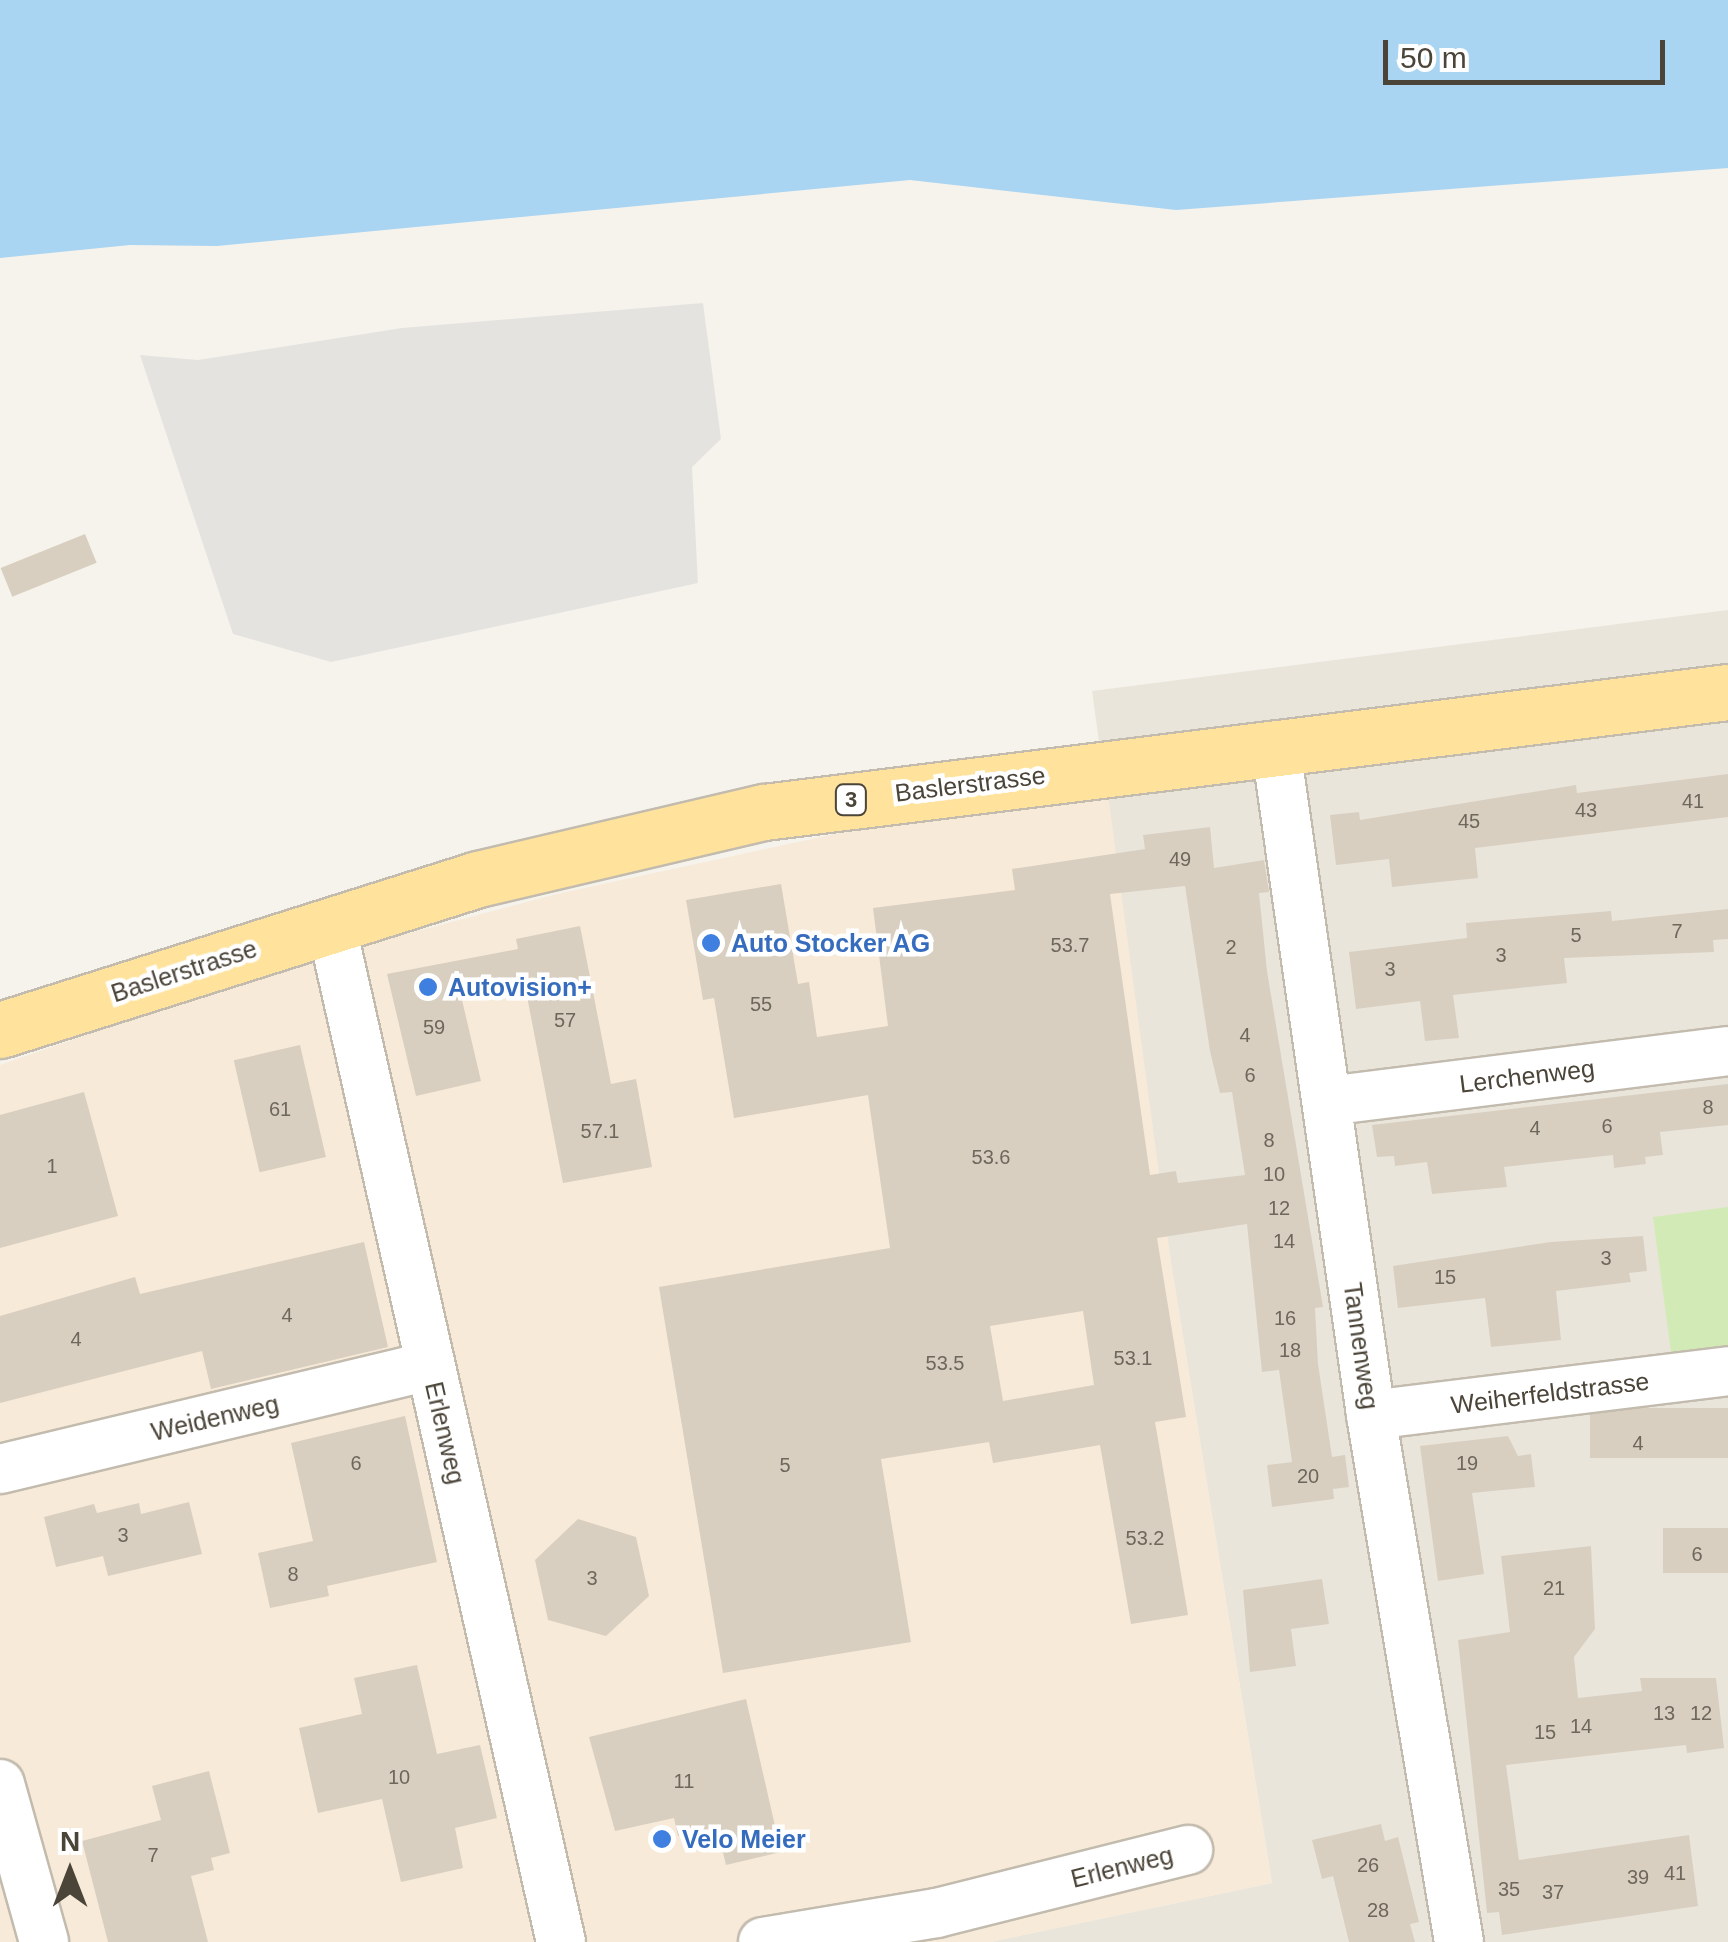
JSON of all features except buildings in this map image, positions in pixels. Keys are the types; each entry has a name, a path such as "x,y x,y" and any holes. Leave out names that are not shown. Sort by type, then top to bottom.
{"main road":[{"name":"Baslerstrasse","path":"0,1030 496,874 764,812 1728,692"}],"street":[{"name":"Tannenweg","path":"1276,748 1371,1415 1459,1942"},
{"name":"Erlenweg","path":"331,924 561,1942"},
{"name":"Lerchenweg","path":"1326,1100 1728,1051"},
{"name":"Weidenweg","path":"0,1469 430,1366"},
{"name":"Weiherfeldstrasse","path":"1371,1415 1728,1371"},
{"path":"0,1784 44,1942"},
{"name":"Erlenweg","path":"763,1942 937,1913 1188,1850"}],"shaded area":[{"path":"703,303 721,439 692,467 698,583 331,662 233,634 140,355 198,360 402,328"},
{"path":"1728,610 1728,1942 990,1942 1272,1883 1171,1263 1092,691"},
{"path":"1108,794 1171,1263 1272,1883 990,1942 0,1942 0,1065 278,968 557,894 835,834"}],"green space":[{"path":"1728,1207 1728,1345 1671,1352 1653,1217"}],"water":[{"path":"0,0 1728,0 1728,168 1176,210 910,180 217,246 130,245 0,258"}],"place":[{"name":"Auto Stocker AG","path":"711,943"},
{"name":"Autovision+","path":"428,987"},
{"name":"Velo Meier","path":"662,1839"}]}
